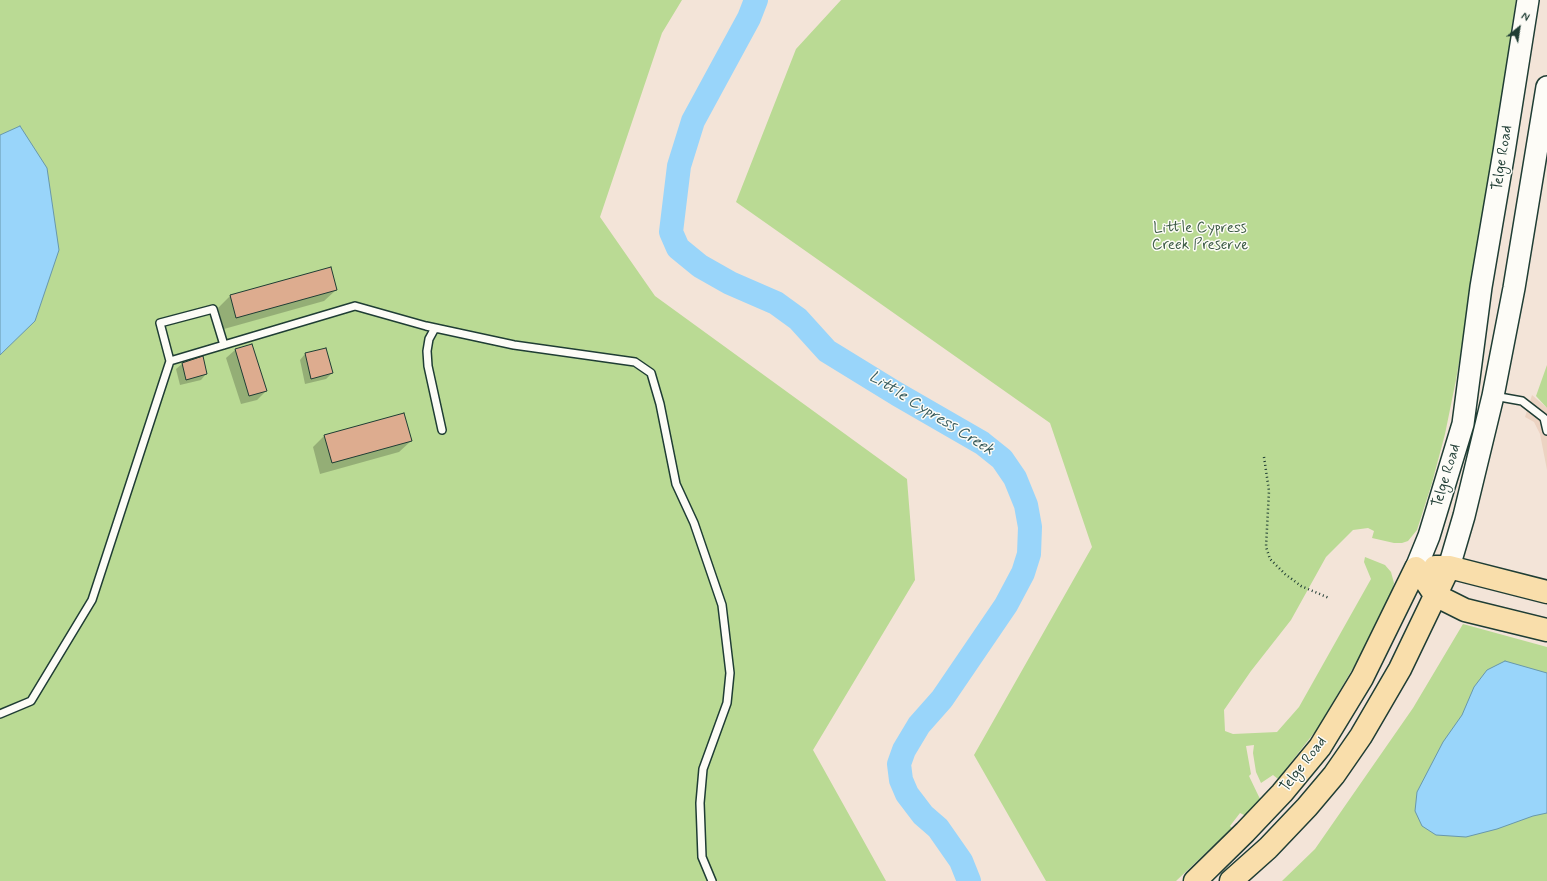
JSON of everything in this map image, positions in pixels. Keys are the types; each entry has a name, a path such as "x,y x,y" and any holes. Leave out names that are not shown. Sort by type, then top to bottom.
{"main road":[{"name":"Telge Road","path":"1195,881 1245,832 1282,792 1320,747 1362,678 1416,568 1429,536 1463,424 1481,287 1528,1"},
{"name":"Telge Road","path":"1231,881 1268,848 1307,807 1334,775 1361,736 1400,669 1448,566 1464,516 1493,396 1515,280 1547,86"},
{"path":"1416,568 1448,566 1547,592"},
{"path":"1416,568 1435,595 1465,610 1547,630"}],"lane":[{"path":"170,361 355,306 435,328 514,345 635,362 650,373 659,397 676,484 694,523 722,605 730,673 727,703 703,769 700,803 702,857 712,881"},
{"path":"0,714 31,701 92,600 170,361 160,323 213,309 224,345"},
{"path":"435,328 429,339 427,351 428,366 442,430"},
{"path":"1493,396 1522,402 1546,418 1547,431"}],"path":[{"path":"1264,457 1269,491 1266,547 1270,559 1301,586 1329,598"}],"shaded area":[{"path":"1532,395 1547,408 1547,470 1540,434 1534,422 1525,417"}],"green space":[{"path":"0,0 682,0 662,33 600,217 655,296 907,479 915,580 813,750 886,881 0,881"},
{"name":"Little Cypress Creek Preserve","path":"841,0 1516,0 1510,40 1513,40 1456,380 1445,434 1432,483 1417,530 1408,541 1394,543 1372,538 1374,531 1368,528 1353,530 1326,557 1291,620 1251,671 1224,710 1225,731 1233,734 1277,732 1299,707 1371,579 1364,562 1365,557 1385,565 1391,572 1394,583 1392,593 1356,663 1317,729 1278,779 1273,775 1261,783 1256,772 1253,753 1254,745 1246,746 1251,774 1249,776 1260,799 1246,816 1240,813 1230,826 1232,828 1176,881 1046,881 974,755 1092,547 1050,423 736,202 796,49"},
{"path":"1547,365 1547,408 1536,396"},
{"path":"1463,624 1547,647 1547,881 1282,881 1315,849 1413,708"}],"water":[{"path":"20,126 47,168 59,250 35,321 0,355 0,135"},
{"path":"1505,661 1547,673 1547,813 1466,837 1436,835 1422,826 1415,811 1417,792 1443,742 1462,715 1474,687 1487,670"}],"building":[{"path":"331,267 337,290 236,318 230,295"},
{"path":"252,344 267,391 249,396 235,349"},
{"path":"326,348 333,373 311,379 305,353"},
{"path":"203,356 207,374 186,380 182,363"},
{"path":"404,413 412,441 332,463 324,435"}],"waterway":[{"name":"Little Cypress Creek","path":"756,0 749,18 693,121 679,166 671,232 678,248 700,266 730,283 776,303 798,319 827,351 897,394 982,443 1002,459 1015,478 1026,505 1030,527 1029,554 1023,573 1006,605 942,699 919,725 904,750 899,764 901,780 907,794 923,815 938,828 961,861 969,881"}]}
